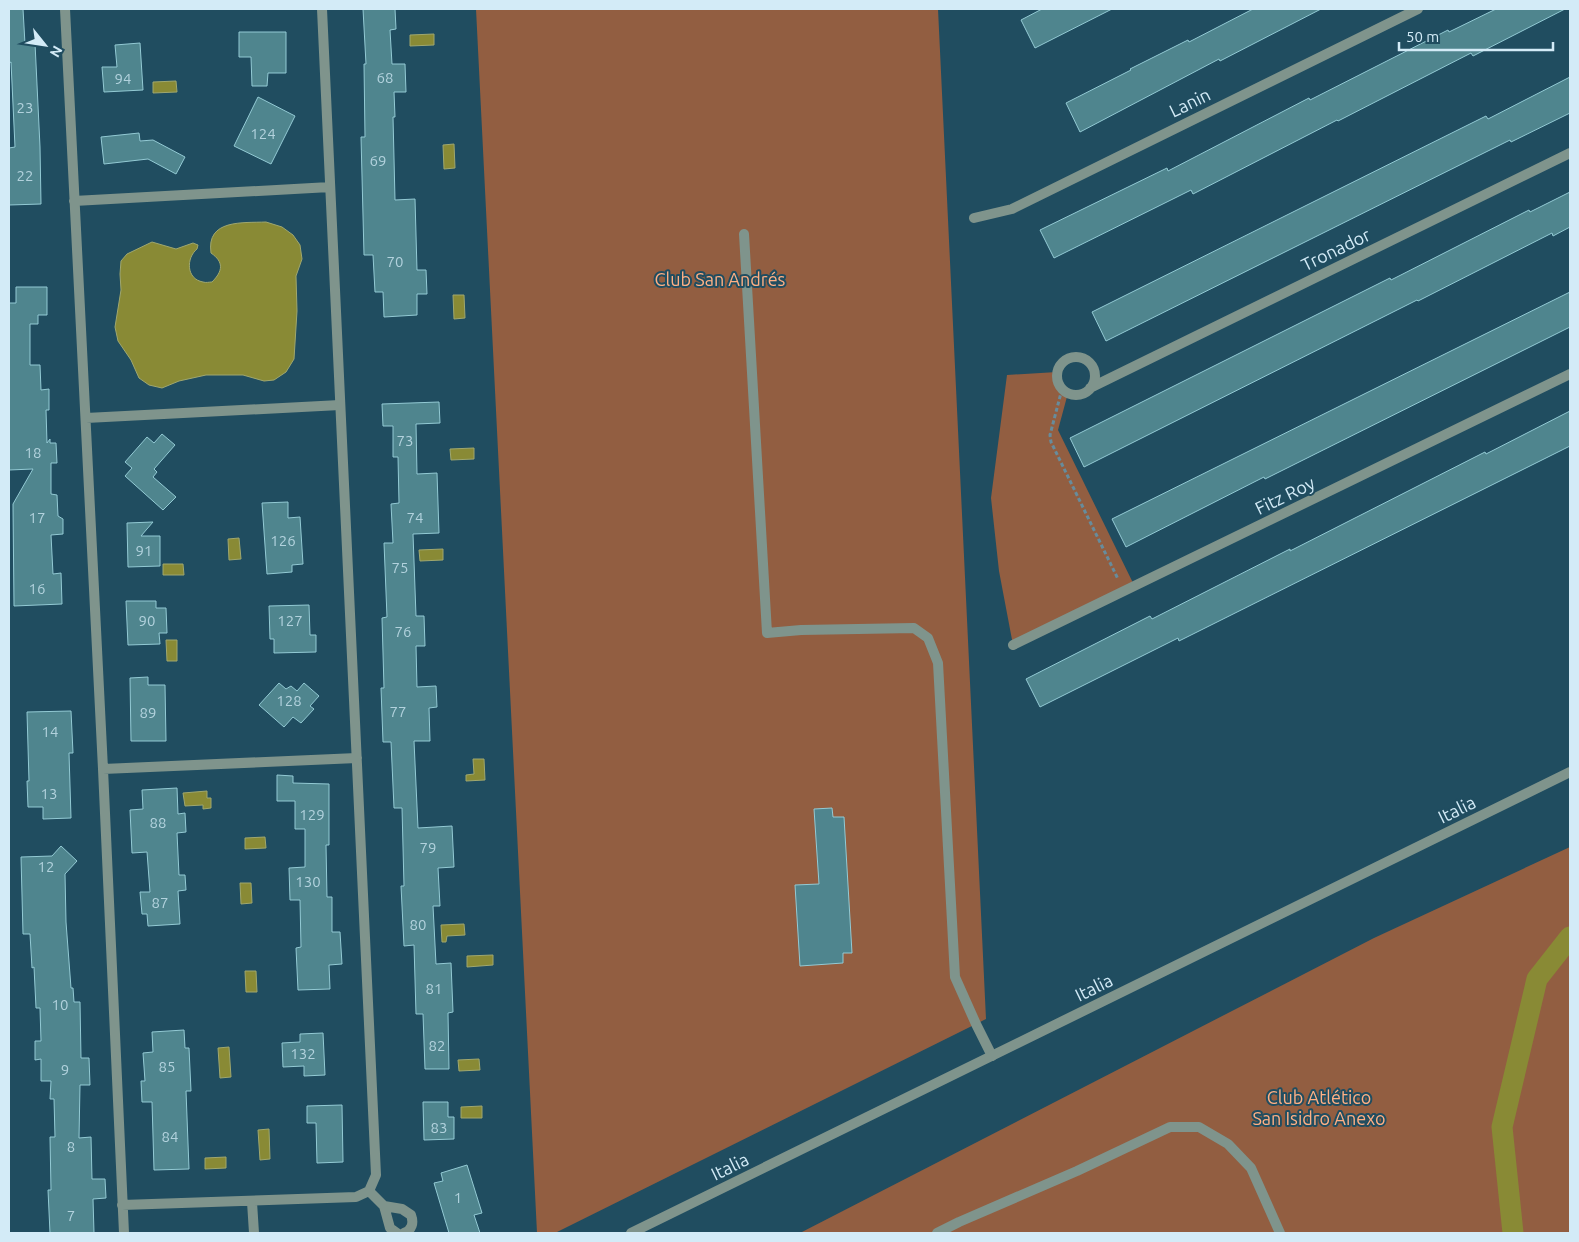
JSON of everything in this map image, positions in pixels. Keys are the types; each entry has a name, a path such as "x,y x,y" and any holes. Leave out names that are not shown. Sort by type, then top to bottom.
{"street":[{"path":"65,9 104,769 124,1233"},
{"path":"122,1205 356,1197 369,1191 376,1176 322,9"},
{"name":"Lanin","path":"974,218 1012,209 1418,9"},
{"name":"Tronador","path":"1062,389 1073,394 1080,394 1570,153"},
{"path":"74,201 330,187"},
{"path":"744,234 767,633 801,630 914,628 928,638 938,663 955,977 992,1056"},
{"path":"1062,389 1057,378 1057,372 1064,361 1075,357 1087,360 1103,373 1116,376"},
{"path":"1090,388 1095,377 1092,365"},
{"name":"Fitz Roy","path":"1013,645 1570,374"},
{"path":"86,418 340,405"},
{"path":"104,769 356,758"},
{"name":"Italia","path":"632,1233 1570,772"},
{"path":"937,1233 1077,1171 1170,1127 1199,1127 1228,1144 1251,1168 1280,1233"},
{"path":"369,1191 384,1206 390,1228 396,1233"},
{"path":"252,1202 254,1233"},
{"path":"384,1206 402,1209 412,1215 412,1226 410,1230 404,1233"}],"path":[{"path":"1062,389 1050,435 1051,442 1124,592"}],"green space":[{"name":"Club San Andrés","path":"476,9 938,9 986,1019 555,1233 537,1233"},
{"path":"1057,372 1059,384 1068,393 1058,430 1135,587 1013,645 999,571 991,498 1007,375"},
{"name":"Club Atlético San Isidro Anexo","path":"1570,847 1570,1233 800,1233 1374,938"}],"shaded area":[{"path":"434,34 434,45 410,46 410,35"},
{"path":"176,81 177,92 153,93 153,82"},
{"path":"454,144 455,168 444,169 443,145"},
{"path":"266,222 282,227 293,235 300,245 302,259 296,276 297,311 294,359 286,372 274,380 264,381 243,375 206,375 179,381 162,388 149,385 139,378 131,360 118,341 115,327 121,290 121,261 127,254 152,242 176,249 193,243 198,245 191,258 191,273 197,280 212,282 220,270 220,263 211,253 211,242 214,234 228,225"},
{"path":"453,295 464,295 465,318 454,319"},
{"path":"474,448 474,459 451,460 450,449"},
{"path":"239,538 241,559 229,560 228,539"},
{"path":"443,549 443,560 420,561 419,550"},
{"path":"163,564 183,564 184,575 163,575"},
{"path":"166,640 177,640 177,661 167,661"},
{"path":"473,759 484,759 485,780 466,781 466,775 474,774"},
{"path":"207,791 207,798 211,798 211,808 203,809 203,805 185,806 183,793"},
{"path":"265,837 266,848 245,849 245,838"},
{"path":"240,883 251,883 252,903 241,904"},
{"path":"464,924 465,935 447,936 446,942 442,942 441,925"},
{"path":"493,955 493,965 467,967 467,956"},
{"path":"245,971 256,971 257,992 246,992"},
{"path":"229,1047 231,1077 220,1078 218,1048"},
{"path":"479,1059 480,1070 459,1071 458,1060"},
{"path":"482,1106 482,1118 461,1118 461,1107"},
{"path":"269,1129 270,1159 260,1160 258,1130"},
{"path":"226,1157 226,1168 205,1169 205,1158"}],"building":[{"path":"9,9 23,9 25,44 35,43 41,204 9,205 9,148 15,147 11,62 9,63"},
{"path":"363,9 395,9 396,29 390,30 392,64 405,64 406,92 394,92 395,200 415,199 417,270 426,270 427,294 417,294 417,315 384,317 383,292 375,292 373,255 364,255 361,137 365,137 364,64 366,64"},
{"path":"1042,9 1112,9 1035,48 1021,20"},
{"path":"1253,9 1321,9 1220,61 1219,59 1080,132 1066,103 1130,69 1188,40 1189,42"},
{"path":"1496,9 1565,9 1473,56 1471,53 1193,194 1191,190 1054,258 1040,230 1167,168 1168,171 1309,98 1310,100 1448,30 1449,32"},
{"path":"239,32 286,32 286,73 268,73 267,86 252,86 251,57 239,57"},
{"path":"140,43 143,90 104,92 102,67 117,67 115,45"},
{"path":"1570,77 1570,113 1511,142 1510,140 1106,341 1092,312 1486,116 1488,119"},
{"path":"258,97 295,116 271,164 234,146"},
{"path":"139,133 140,141 153,140 185,157 176,174 148,159 104,164 101,137"},
{"path":"1570,192 1570,227 1553,236 1552,233 1084,467 1070,438 1390,278 1391,280 1529,210 1530,212"},
{"path":"16,287 47,287 47,315 38,315 38,324 30,324 30,365 40,365 41,390 49,389 49,410 46,410 47,443 50,439 50,443 56,443 57,463 51,463 51,494 57,495 58,516 63,519 63,534 51,535 53,574 61,573 62,604 14,606 13,504 33,469 9,470 9,303 16,303"},
{"path":"1570,292 1570,327 1126,547 1112,519"},
{"path":"439,402 440,423 416,424 417,474 437,473 439,533 413,534 416,616 424,616 425,646 416,646 417,687 436,686 437,707 429,708 430,741 414,741 418,828 452,826 454,867 438,868 440,906 433,906 436,964 451,963 453,1012 448,1013 449,1069 425,1069 423,1014 416,1014 414,945 404,946 401,886 404,886 402,808 394,808 391,742 383,742 381,688 384,688 382,618 387,617 384,543 393,543 391,504 399,503 398,457 393,457 393,426 383,426 382,404"},
{"path":"1570,411 1570,446 1179,641 1178,638 1040,707 1026,679 1150,616 1152,619"},
{"path":"162,434 175,445 154,469 157,472 153,477 176,497 163,510 125,476 132,468 125,462 147,437 154,443"},
{"path":"288,502 288,518 300,517 303,564 292,565 292,572 267,574 262,503"},
{"path":"153,522 141,536 160,536 160,566 128,567 127,523"},
{"path":"126,601 156,601 156,608 166,608 167,633 159,633 160,644 128,645"},
{"path":"309,605 310,635 316,635 316,652 274,653 274,639 270,639 269,606"},
{"path":"148,677 148,685 165,685 166,741 131,741 130,678"},
{"path":"279,683 286,689 291,686 297,691 304,683 319,696 310,706 314,709 301,723 293,717 284,727 259,705"},
{"path":"71,711 73,753 69,753 71,818 43,819 43,807 28,807 27,712"},
{"path":"277,775 293,776 293,783 329,784 329,845 326,845 327,897 332,897 332,932 340,932 342,964 329,965 330,989 298,990 296,948 301,947 300,900 290,900 289,868 305,867 305,829 295,829 295,801 277,801"},
{"path":"177,788 178,814 185,813 186,832 177,833 179,875 185,875 186,890 178,891 180,924 148,926 147,914 142,914 140,892 150,892 147,852 132,853 130,810 143,809 142,790"},
{"path":"832,808 833,817 844,817 852,953 843,953 843,963 800,966 795,885 819,884 814,809"},
{"path":"61,846 77,861 65,874 66,922 71,988 73,988 74,1002 80,1002 81,1058 89,1058 90,1085 80,1085 79,1138 91,1137 92,1179 105,1179 106,1198 93,1199 94,1233 50,1233 48,1190 51,1190 50,1137 55,1137 54,1099 50,1099 51,1081 41,1081 41,1059 35,1060 35,1041 41,1041 40,1008 36,1008 30,934 23,934 21,857 52,856"},
{"path":"184,1030 185,1048 189,1048 191,1091 186,1091 189,1169 154,1170 152,1102 142,1102 141,1081 145,1081 143,1053 153,1052 152,1032"},
{"path":"323,1033 325,1075 304,1076 304,1066 283,1067 282,1043 300,1042 300,1034"},
{"path":"423,1102 448,1102 448,1117 454,1117 454,1139 424,1140"},
{"path":"342,1105 343,1162 317,1163 316,1123 307,1123 307,1106"},
{"path":"467,1165 482,1213 474,1215 480,1233 449,1233 434,1183 443,1181 441,1173"}],"waterway":[{"path":"1513,1233 1502,1127 1537,979 1570,937"}]}
